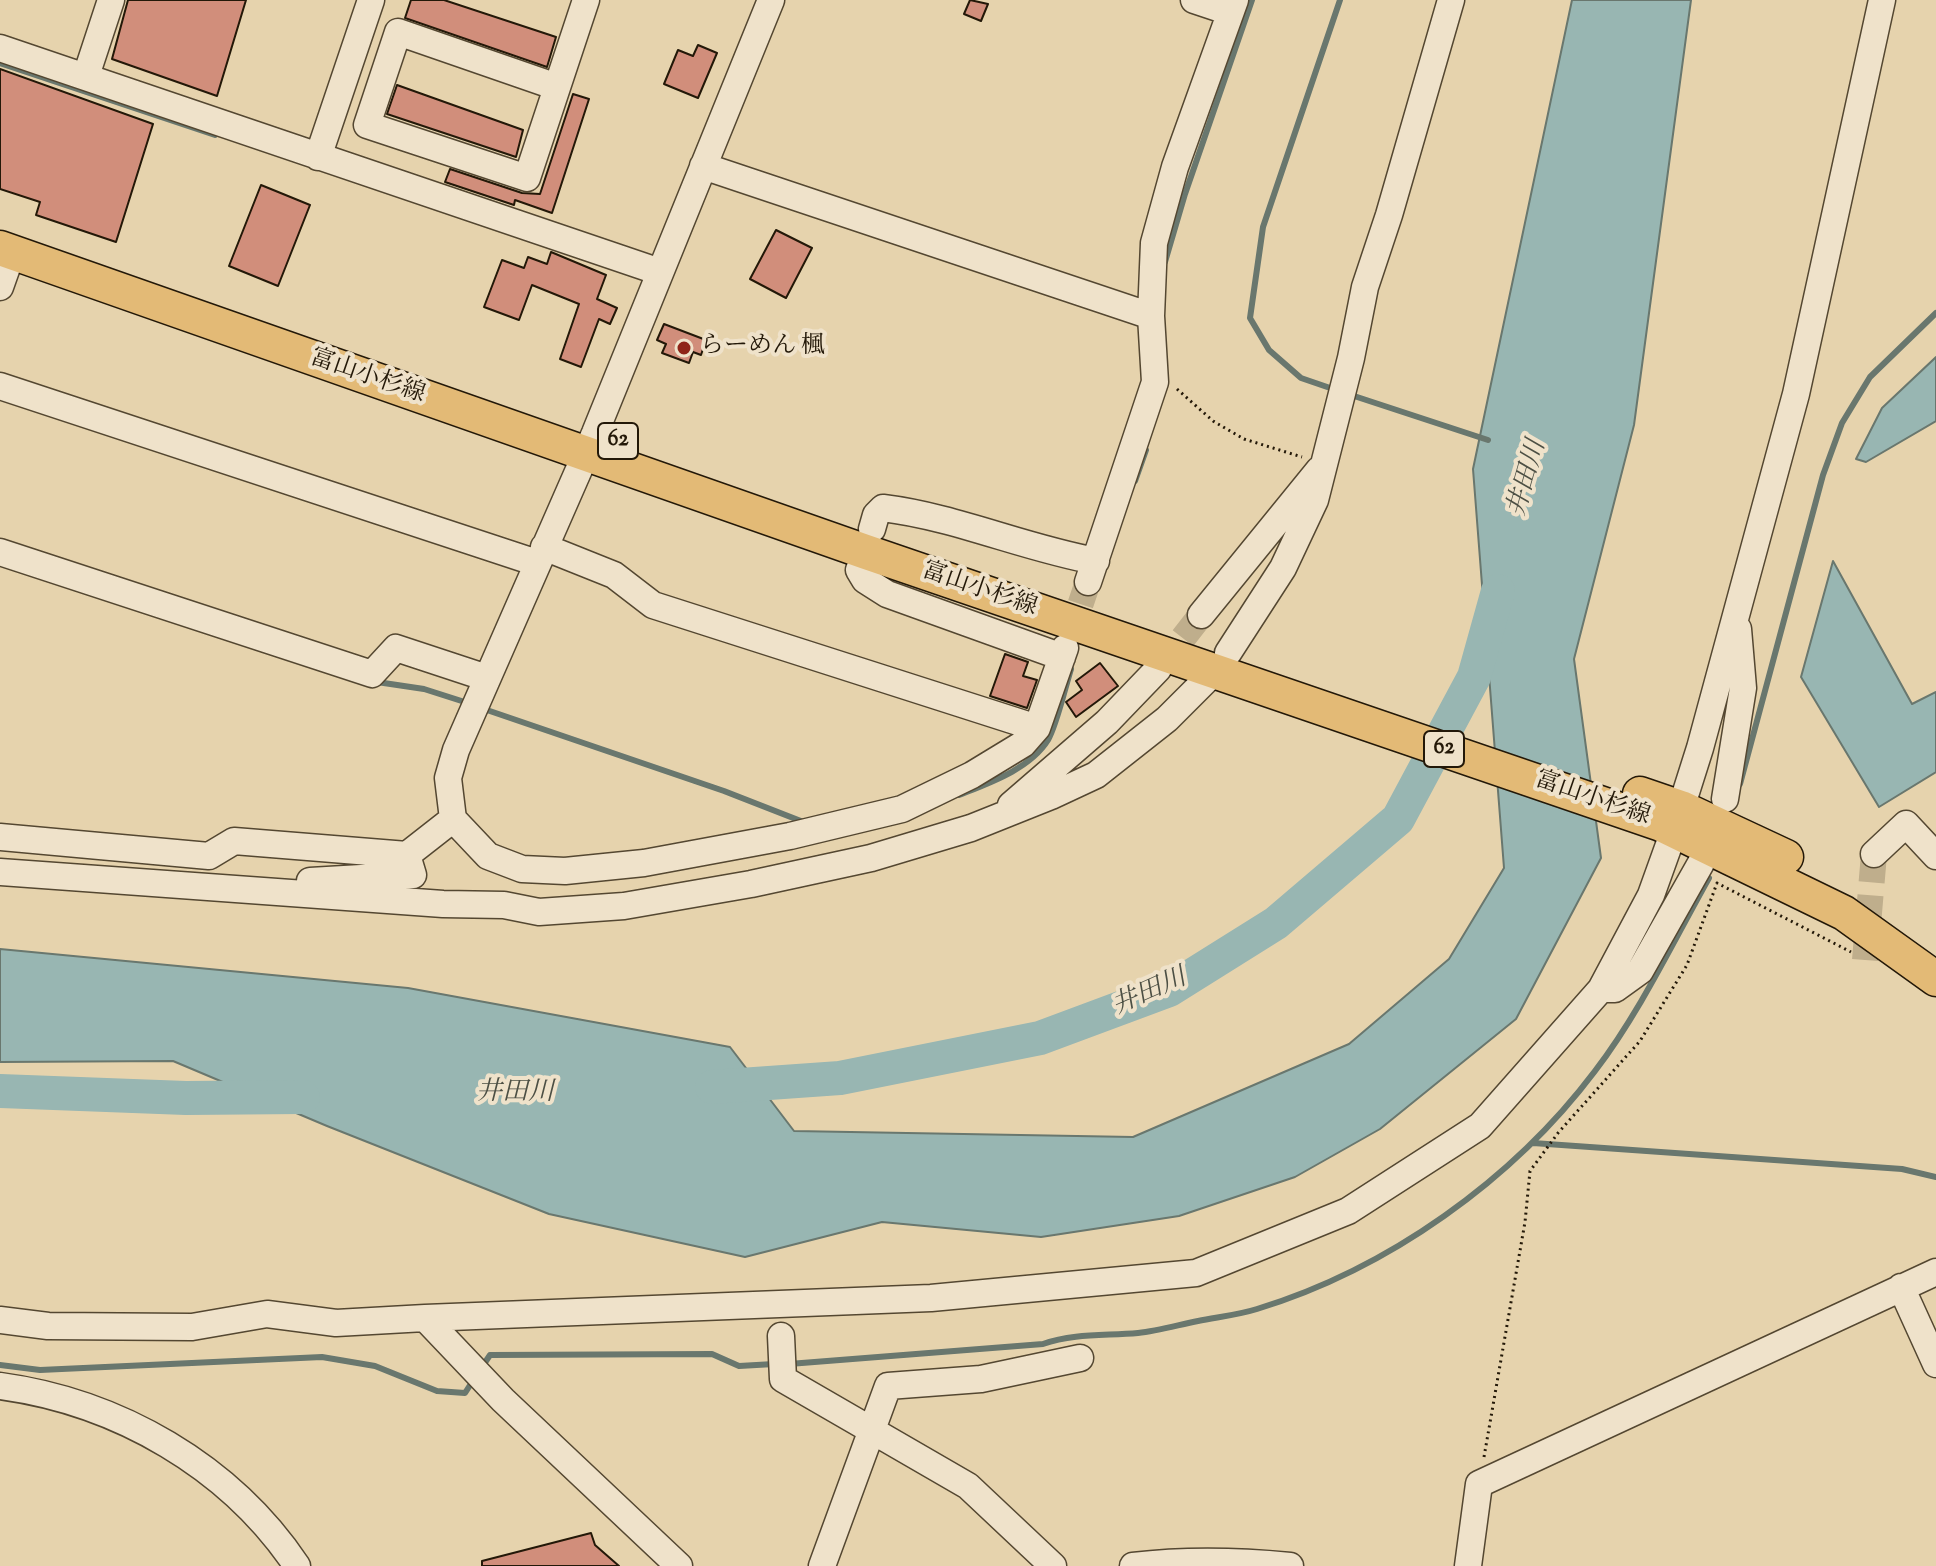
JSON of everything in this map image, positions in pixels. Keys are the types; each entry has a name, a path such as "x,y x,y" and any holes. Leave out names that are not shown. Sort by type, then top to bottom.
{"main road":[{"name":"富山小杉線","path":"4,241 1671,816 1854,892 1936,951"},
{"name":"富山小杉線","path":"1671,816 1737,859 1844,913 1936,979"}],"street":[{"path":"86,76 111,0"},
{"path":"318,157 371,0"},
{"path":"557,87 398,32 367,125 527,178 586,0"},
{"path":"771,0 590,443 456,750 448,778 453,819 488,856 522,869 565,871 644,863 790,836 902,809 972,775 1023,744 1037,728 1064,653 887,594 865,580 859,570 876,515 883,508 920,513 1056,554 1092,571 1155,382 1151,316 1154,243 1175,167 1232,6 1194,0"},
{"path":"0,872 504,905 539,912 624,906 751,884 871,858 997,818 1096,775 1167,719 1227,664 1283,568 1315,500 1351,358 1365,287 1451,0"},
{"path":"0,1320 48,1326 192,1327 267,1314 336,1323 931,1298 1196,1273 1348,1211 1480,1126 1601,989 1651,895 1671,816 1737,613 1796,394 1882,0"},
{"path":"0,48 660,272"},
{"path":"703,166 1151,316"},
{"path":"0,287 4,241"},
{"path":"0,386 540,555 614,575 653,605 1037,728"},
{"path":"1201,615 1324,464"},
{"path":"0,552 372,674 396,648 487,678"},
{"path":"1725,799 1743,688 1737,613"},
{"path":"997,818 1107,722 1158,669"},
{"path":"0,837 209,856 234,841 407,855 453,819"},
{"path":"1874,854 1906,824 1936,856"},
{"path":"264,891 293,881 413,875 407,855"},
{"path":"1601,989 1615,989 1640,971 1701,863"},
{"path":"1468,1566 1479,1484 1936,1272"},
{"path":"1901,1287 1936,1364"},
{"path":"425,1318 513,1410 679,1566"},
{"path":"781,1336 783,1379 968,1486 1053,1566"},
{"path":"822,1566 888,1386 981,1379 1080,1358"},
{"path":"0,1386 37,1391 82,1404 144,1429 245,1502 297,1566"},
{"path":"1133,1566 1177,1563 1290,1566"}],"path":[{"path":"1155,382 1173,386 1213,421 1244,439 1324,464"},
{"path":"1479,1484 1525,1222 1530,1171 1558,1133 1640,1041 1687,965 1717,883 1854,954"}],"water":[{"path":"1572,0 1691,0 1634,425 1574,659 1601,858 1516,1019 1380,1129 1295,1177 1179,1216 1041,1237 882,1222 745,1257 549,1214 173,1061 0,1062 0,949 408,988 730,1047 794,1131 1133,1137 1349,1044 1449,959 1504,868 1473,469"},
{"path":"1936,357 1936,421 1866,462 1856,459 1882,408"},
{"path":"1833,561 1912,704 1936,692 1936,772 1879,807 1801,677"}],"building":[{"path":"128,0 246,0 217,96 112,59"},
{"path":"411,0 444,0 556,37 547,67 405,18"},
{"path":"970,0 988,4 981,21 964,14"},
{"path":"698,45 717,53 698,98 664,84 678,50 693,56"},
{"path":"0,69 153,124 116,242 36,215 40,202 0,189"},
{"path":"397,85 523,130 516,157 387,114"},
{"path":"573,94 589,99 552,213 515,200 514,205 445,182 450,169 522,193 540,194"},
{"path":"261,185 310,205 278,286 229,266"},
{"path":"776,230 812,248 786,298 750,279"},
{"path":"551,252 606,275 597,299 617,308 610,324 599,319 581,367 560,359 579,304 532,285 519,320 484,307 502,260 524,268 528,257 547,264"},
{"name":"らーめん 楓","path":"664,324 706,340 701,355 693,352 689,363 662,353 666,344 657,340"},
{"path":"1005,654 1028,662 1023,676 1037,680 1027,708 990,696"},
{"path":"1100,663 1118,686 1076,717 1066,702 1082,690 1076,681"},
{"path":"591,1533 595,1545 619,1566 482,1566 482,1561"}],"waterway":[{"path":"1165,262 1185,194 1252,0"},
{"path":"1336,390 1301,378 1269,350 1250,318 1263,227 1340,0"},
{"path":"0,63 215,135"},
{"path":"1740,784 1823,475 1842,423 1870,377 1936,313"},
{"path":"1351,395 1488,440"},
{"path":"1135,481 1146,450"},
{"name":"井田川","path":"712,1087 840,1078 1040,1038 1169,990 1276,923 1398,819 1474,677 1498,591"},
{"path":"959,795 1008,774 1040,750 1055,725 1071,669"},
{"path":"377,682 424,689 471,704"},
{"path":"481,708 724,791 806,823"},
{"path":"789,1364 1043,1344 1078,1336 1153,1331 1257,1309 1306,1292 1354,1270 1400,1245 1487,1184 1562,1111 1627,1025 1709,878"},
{"name":"井田川","path":"0,1091 186,1098 303,1097"},
{"path":"1533,1143 1902,1169 1936,1177"},
{"path":"482,1367 490,1355 712,1354 739,1366 774,1364"},
{"path":"0,1365 40,1370 322,1357 375,1366 437,1391 465,1393 474,1379"}],"tunnel":[{"path":"1068,641 1088,582"},
{"path":"1159,669 1201,615"},
{"path":"1865,960 1874,854"}],"place":[{"name":"らーめん 楓","path":"684,348"}]}
